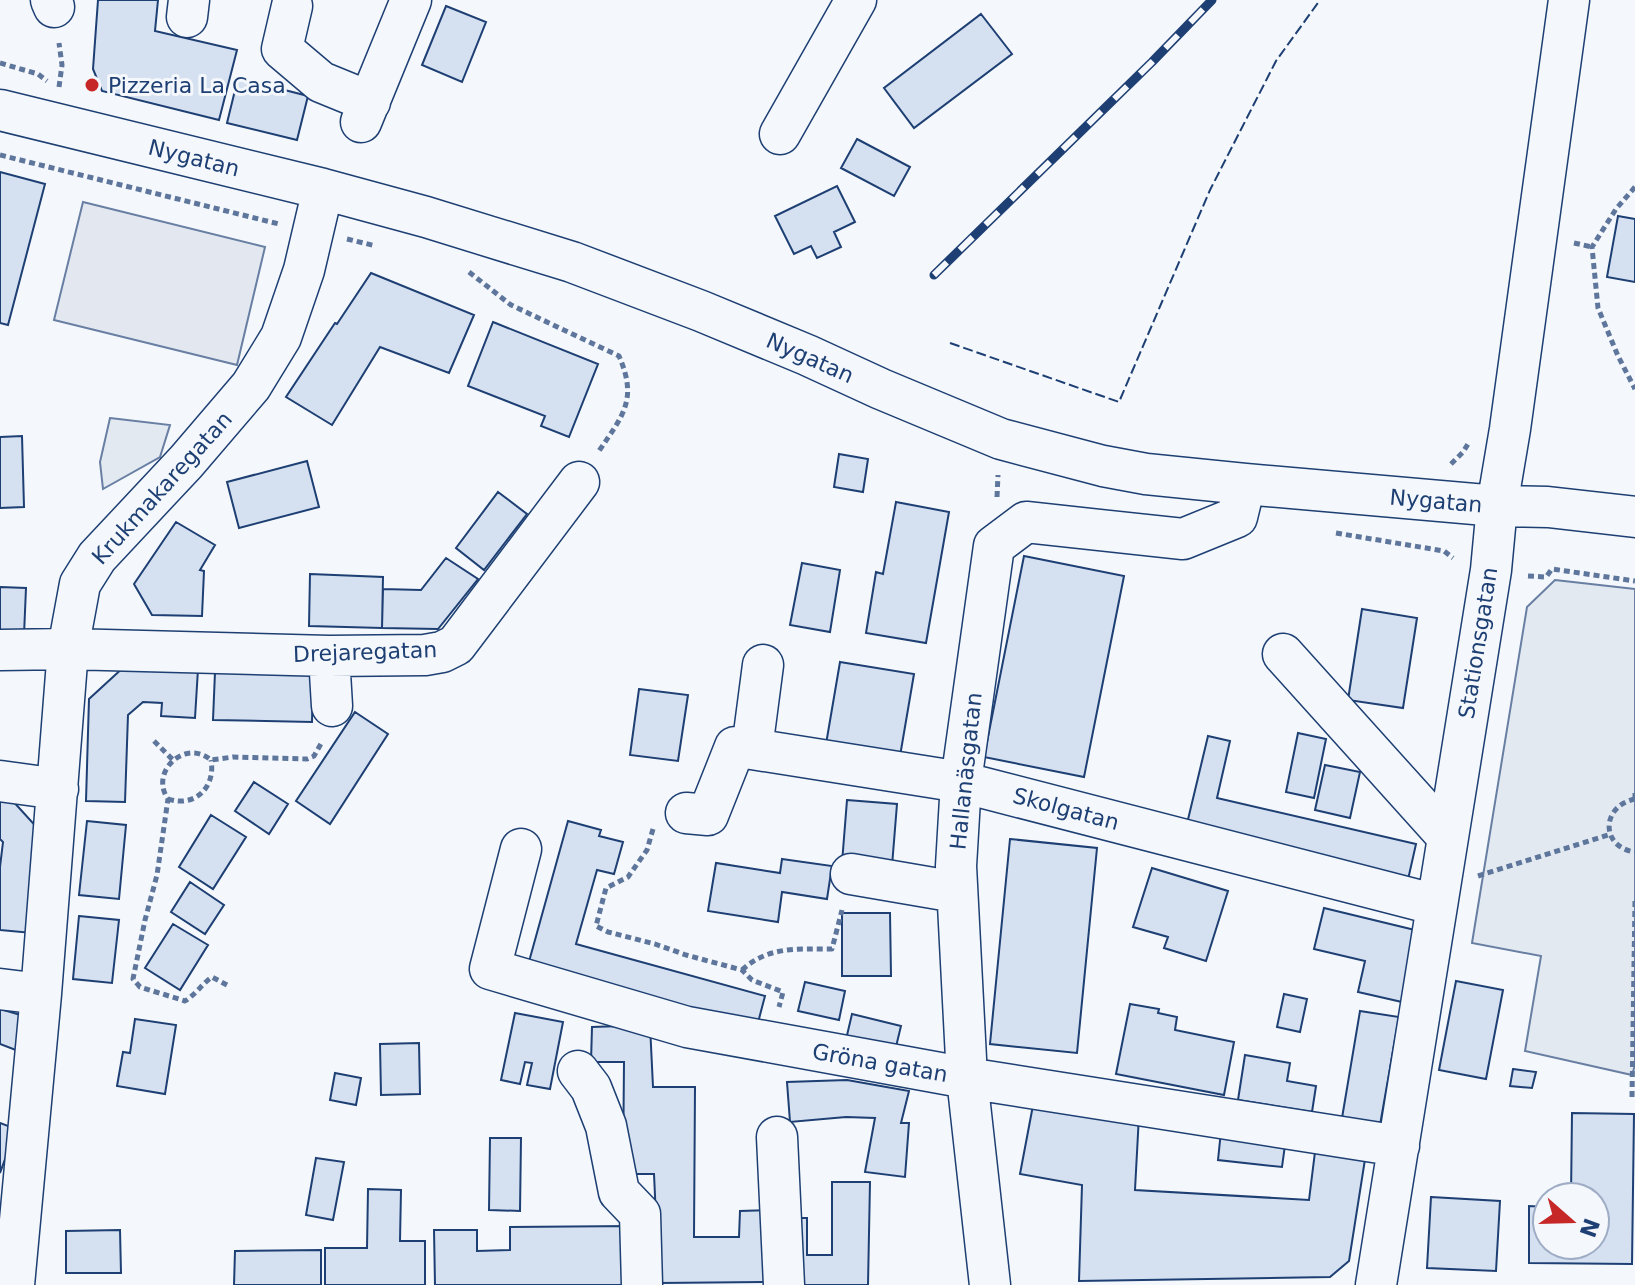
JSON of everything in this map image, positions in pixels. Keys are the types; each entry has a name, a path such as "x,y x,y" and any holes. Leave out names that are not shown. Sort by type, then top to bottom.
{"street":[{"path":"292,6 282,49 321,82 365,112 411,0"},
{"path":"780,134 856,0"},
{"name":"Stationsgatan","path":"1376,1285 1491,570 1497,506 1569,0"},
{"name":"Nygatan","path":"0,110 323,189 572,262 701,311 1001,439 1103,466 1146,474 1245,484 1497,506 1548,507 1635,517"},
{"name":"Krukmakaregatan","path":"14,1285 68,649 80,584 97,557 186,462 251,386 281,337 304,270 323,189"},
{"name":"Drejaregatan","path":"0,650 329,656 442,652 456,645 579,482"},
{"name":"Hallanäsgatan","path":"990,1285 967,1078 956,866 961,782 994,546 1026,522 1183,539 1237,517 1245,484"},
{"path":"1283,654 1447,836"},
{"path":"329,656 332,706"},
{"path":"686,813 708,815 735,747 752,749 763,665"},
{"name":"Skolgatan","path":"752,749 961,782 1437,905"},
{"path":"0,781 58,789"},
{"name":"Gröna gatan","path":"521,849 490,969 687,1027 967,1078 1399,1146"},
{"path":"851,874 956,892"},
{"path":"0,989 41,994"},
{"path":"578,1071 591,1088 606,1126 619,1192 640,1214 642,1285"},
{"path":"777,1137 784,1285"}],"path":[{"path":"0,155 313,231"},
{"path":"1635,187 1616,209 1592,247 1598,308 1635,389"},
{"path":"460,265 511,305 619,356 625,371 628,400 625,412 579,482"},
{"path":"1331,532 1444,551 1453,557 1457,566"},
{"path":"1523,575 1546,577 1552,569 1635,581"},
{"path":"211,760 233,757 307,759 314,756 320,748 332,706"},
{"path":"154,741 174,761"},
{"path":"192,751 211,760 213,773 199,796 183,802 168,799 163,792 162,776 174,761 192,751"},
{"path":"1635,789 1635,799 1614,810 1610,818 1615,842 1621,848 1635,852"},
{"path":"168,799 157,875 133,979 140,987 185,1001 212,977 227,985"},
{"path":"686,813 656,820 647,850 628,877 606,888 596,926 742,970 752,980 783,992 770,1043"},
{"path":"1475,877 1611,834"},
{"path":"742,970 753,960 774,951 832,949 851,874"},
{"path":"1632,1097 1635,901"}],"shaded area":[{"path":"83,202 265,247 237,365 54,320"},
{"path":"110,418 170,425 160,457 103,489 100,462"},
{"path":"1555,580 1635,589 1635,1065 1632,1075 1525,1051 1541,956 1472,943 1527,607"}],"building":[{"path":"98,0 158,0 155,31 237,50 219,120 102,91 93,69"},
{"path":"446,6 486,22 462,82 422,65"},
{"path":"981,14 1012,54 914,128 884,88"},
{"path":"238,78 308,96 297,140 227,123"},
{"path":"857,139 910,167 894,196 841,168"},
{"path":"0,172 45,184 8,325 0,323"},
{"path":"837,186 855,222 834,232 841,247 817,258 811,246 794,254 775,216"},
{"path":"1618,216 1635,219 1635,282 1607,277"},
{"path":"371,273 474,315 449,373 380,347 332,425 286,397"},
{"path":"493,322 598,364 569,437 541,426 545,416 468,386"},
{"path":"22,436 24,507 0,508 0,437"},
{"path":"839,454 868,459 863,492 834,487"},
{"path":"307,461 319,507 239,528 227,482"},
{"path":"498,492 527,514 484,570 456,548"},
{"path":"896,502 949,512 926,643 866,633 876,572 883,574"},
{"path":"176,522 215,545 200,570 204,571 202,616 152,615 134,584"},
{"path":"1024,556 1124,576 1084,777 984,757"},
{"path":"446,558 478,579 438,629 382,628 383,589 421,590"},
{"path":"802,563 840,570 830,632 790,625"},
{"path":"310,574 383,577 382,628 309,626"},
{"path":"0,587 26,588 24,635 0,634"},
{"path":"1362,609 1417,618 1403,708 1348,700"},
{"path":"840,662 914,674 899,762 825,750"},
{"path":"126,665 198,669 195,718 161,716 162,703 143,702 128,715 125,802 86,801 89,699"},
{"path":"215,672 313,674 312,722 213,720"},
{"path":"639,689 688,695 678,761 630,755"},
{"path":"355,712 388,734 330,824 296,801"},
{"path":"1298,733 1326,739 1314,798 1286,792"},
{"path":"1208,736 1230,741 1217,798 1416,844 1407,884 1185,832"},
{"path":"1325,765 1360,772 1350,818 1315,810"},
{"path":"254,782 288,804 269,834 235,811"},
{"path":"0,797 11,799 42,833 32,933 0,930 3,842 0,839"},
{"path":"847,800 897,804 892,866 842,863"},
{"path":"211,815 246,837 213,889 179,867"},
{"path":"87,821 126,825 119,899 79,895"},
{"path":"568,821 601,830 599,836 623,842 614,874 597,870 576,944 765,996 755,1034 525,976"},
{"path":"1010,839 1097,848 1077,1053 990,1044"},
{"path":"782,859 832,866 827,899 782,892 778,922 708,911 716,863 780,873"},
{"path":"1152,868 1228,891 1206,961 1164,948 1168,937 1133,927"},
{"path":"190,882 224,905 205,934 171,912"},
{"path":"1324,908 1419,931 1402,1002 1358,992 1365,961 1314,949"},
{"path":"842,913 890,913 891,976 842,976"},
{"path":"79,916 119,920 112,983 73,979"},
{"path":"173,924 208,945 180,990 145,968"},
{"path":"1456,981 1503,990 1486,1079 1439,1070"},
{"path":"805,982 845,991 839,1020 798,1011"},
{"path":"1284,994 1307,999 1300,1032 1277,1027"},
{"path":"1130,1004 1159,1009 1158,1013 1177,1017 1175,1030 1234,1042 1224,1095 1116,1074"},
{"path":"0,1009 24,1016 21,1052 0,1044"},
{"path":"1360,1011 1399,1017 1380,1125 1342,1118"},
{"path":"515,1013 563,1022 550,1089 527,1085 532,1063 525,1062 520,1084 501,1080"},
{"path":"852,1014 901,1026 893,1059 844,1048"},
{"path":"135,1019 176,1025 165,1094 117,1086 123,1052 130,1053"},
{"path":"650,1025 653,1087 695,1087 694,1237 739,1237 740,1211 775,1210 775,1282 659,1283 654,1174 623,1174 624,1062 591,1062 592,1027"},
{"path":"419,1043 420,1094 381,1095 380,1044"},
{"path":"1245,1055 1290,1063 1287,1081 1316,1086 1312,1112 1238,1100"},
{"path":"1513,1069 1536,1072 1532,1088 1510,1086"},
{"path":"335,1073 361,1078 356,1105 330,1100"},
{"path":"847,1080 909,1091 901,1123 909,1123 905,1177 865,1172 875,1118 790,1122 787,1082"},
{"path":"1034,1100 1139,1115 1135,1190 1309,1200 1316,1144 1366,1153 1349,1261 1330,1277 1079,1281 1082,1185 1020,1174"},
{"path":"1572,1113 1634,1114 1632,1264 1529,1263 1529,1206 1531,1261 1611,1261 1611,1181 1571,1181"},
{"path":"0,1123 16,1129 0,1173"},
{"path":"1221,1131 1286,1138 1282,1167 1218,1160"},
{"path":"490,1138 521,1138 520,1211 489,1210"},
{"path":"316,1158 344,1162 333,1220 306,1215"},
{"path":"832,1182 870,1182 868,1285 789,1285 790,1218 807,1218 807,1255 832,1255"},
{"path":"368,1189 401,1190 400,1241 425,1241 425,1285 325,1285 325,1248 367,1248"},
{"path":"1431,1197 1500,1201 1496,1271 1427,1268"},
{"path":"632,1226 632,1285 435,1285 434,1230 477,1230 477,1251 510,1250 510,1227"},
{"path":"120,1230 121,1273 66,1273 66,1231"},
{"path":"321,1250 321,1285 234,1285 235,1251"}],"railway":[{"path":"934,275 1212,0"}],"fence":[{"path":"950,343 1119,402 1210,190 1276,61 1320,0"}],"place":[{"name":"Pizzeria La Casa","path":"92,85"}]}
